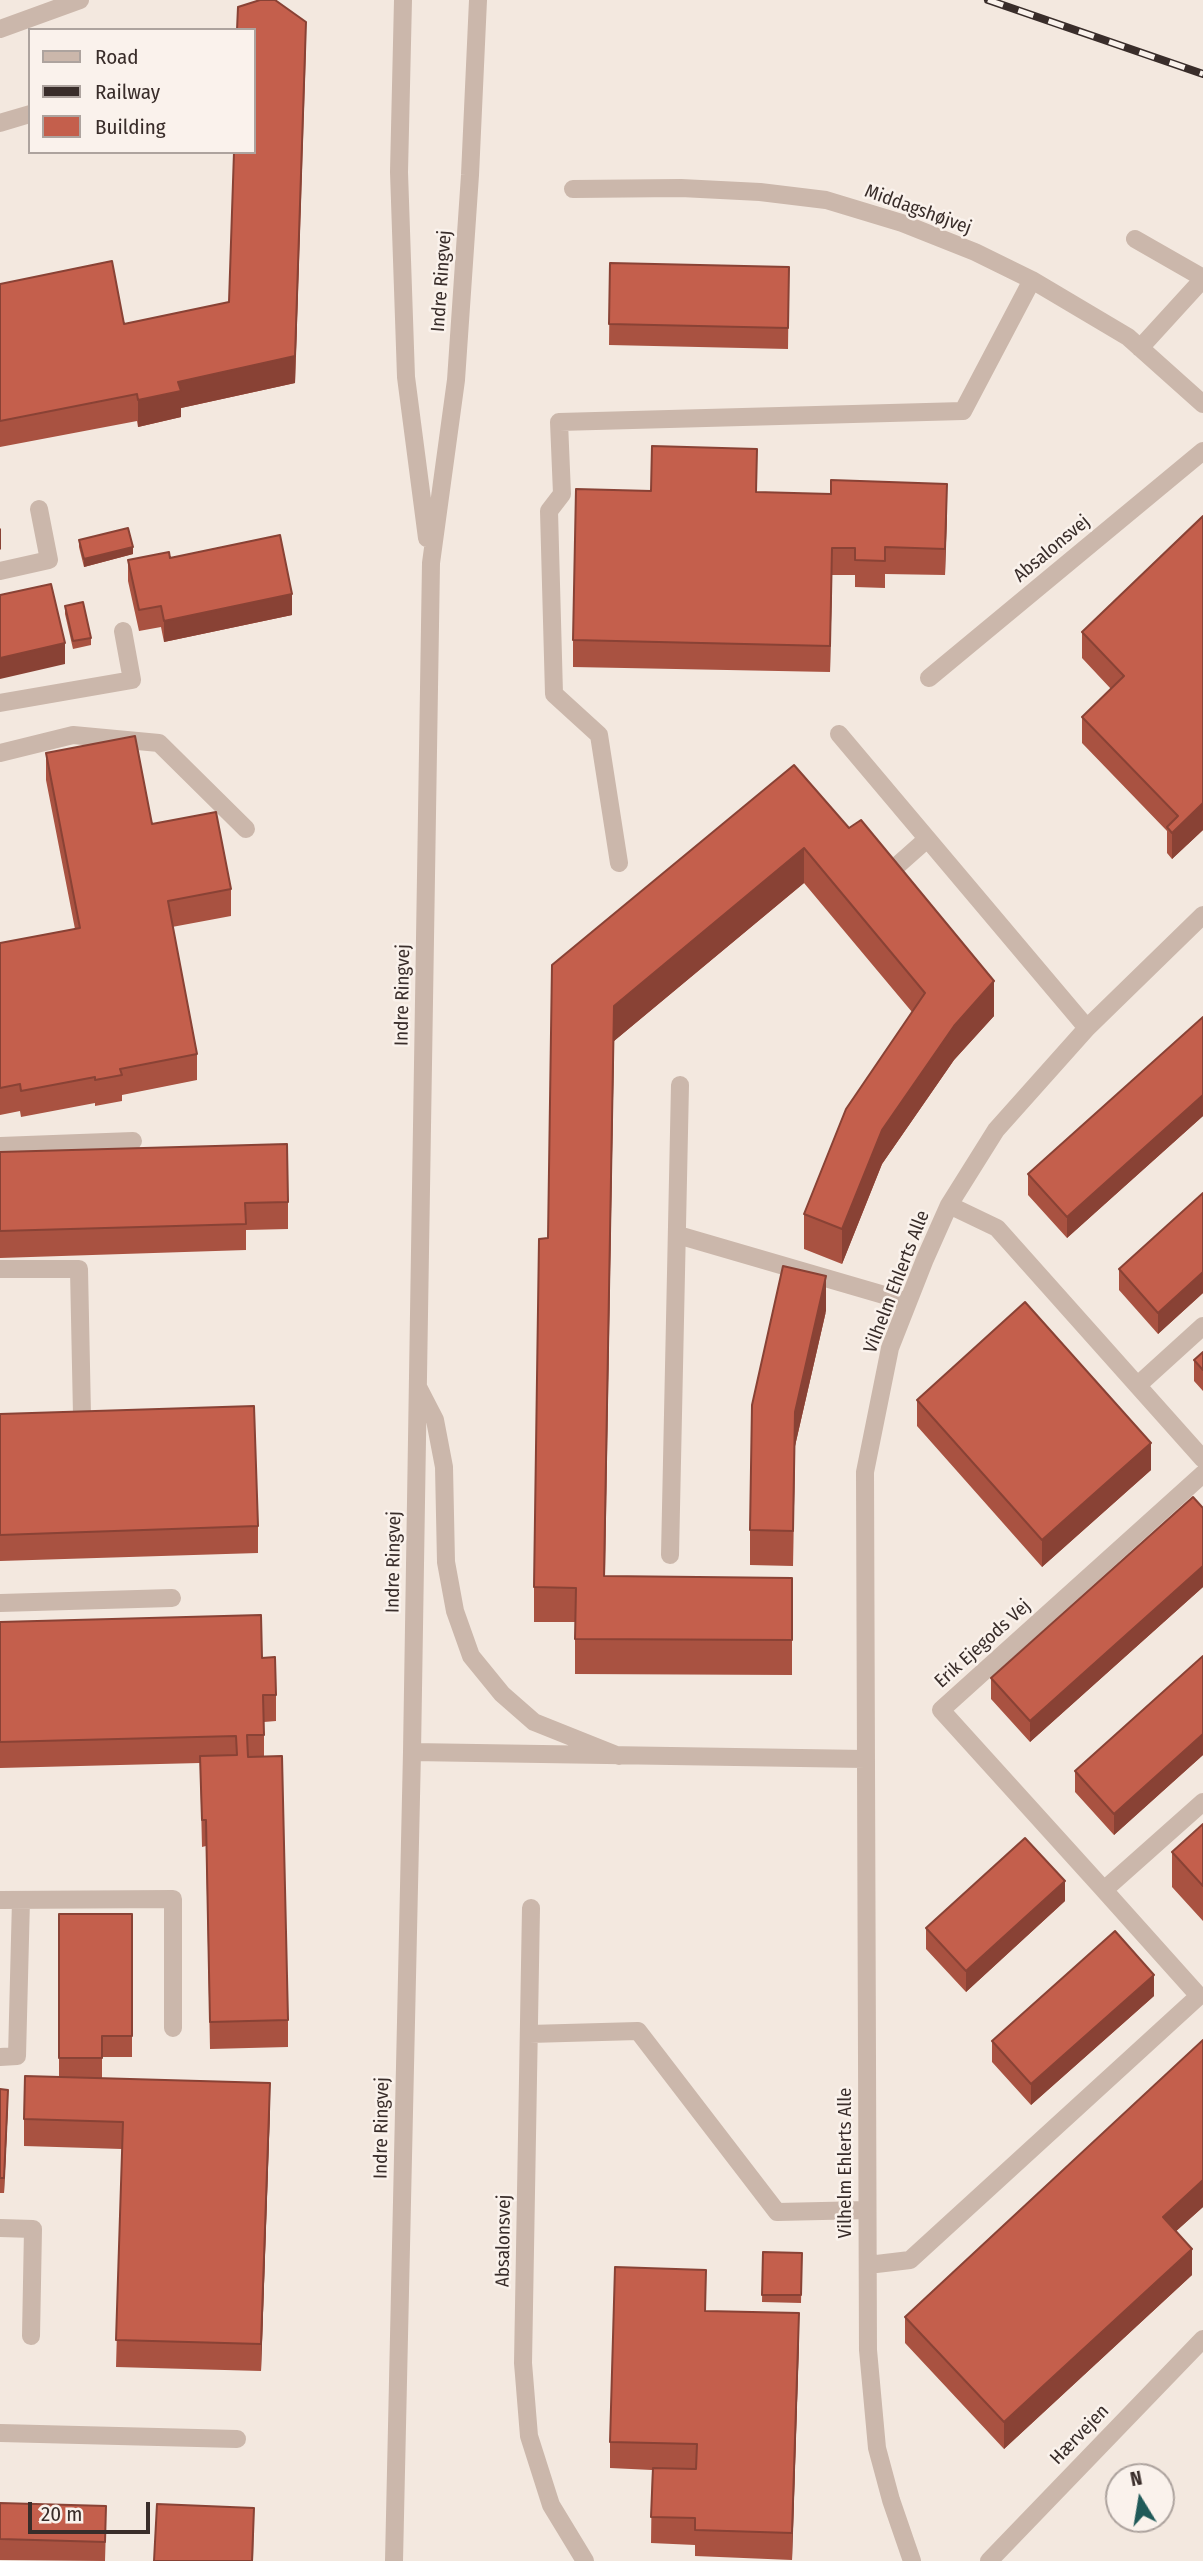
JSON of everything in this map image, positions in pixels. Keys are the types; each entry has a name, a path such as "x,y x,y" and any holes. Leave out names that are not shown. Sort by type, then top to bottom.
{"street":[{"path":"0,29 80,0"},
{"name":"Indre Ringvej","path":"402,0 399,172 406,377 430,563"},
{"name":"Indre Ringvej","path":"394,2561 412,1752 430,563 456,380 470,175 478,0"},
{"path":"0,123 28,115"},
{"name":"Middagshøjvej","path":"573,189 681,188 760,192 826,200 902,223 975,252 1032,280 1128,337 1203,404"},
{"path":"1135,239 1203,279 1140,348"},
{"path":"620,863 599,735 554,694 549,511 562,494 559,422 963,411 1032,280"},
{"name":"Absalonsvej","path":"929,678 1203,452"},
{"path":"0,571 49,560 39,509"},
{"path":"0,703 132,680 123,631"},
{"path":"839,734 1087,1028"},
{"path":"0,753 73,735 159,743 246,829"},
{"path":"882,879 926,840"},
{"name":"Vilhelm Ehlerts Alle","path":"912,2561 877,2448 869,2350 866,1472 890,1348 949,1205 996,1130 1087,1028 1201,920"},
{"path":"670,1555 680,1085"},
{"path":"0,1146 133,1140"},
{"path":"949,1205 996,1228 1203,1459"},
{"path":"678,1235 908,1302"},
{"path":"0,1269 79,1269 82,1415"},
{"path":"1138,1385 1203,1326"},
{"path":"418,1387 435,1420 443,1467 446,1562 456,1611 471,1656 502,1694 534,1722 619,1756"},
{"name":"Erik Ejegods Vej","path":"867,2265 910,2260 1199,1996 941,1710 1203,1474"},
{"path":"0,1603 173,1598"},
{"path":"412,1752 865,1759"},
{"path":"1104,1890 1203,1802"},
{"path":"0,1900 173,1899 173,2028"},
{"path":"0,2057 17,2056 21,1900"},
{"name":"Absalonsvej","path":"531,1908 523,2363 529,2436 551,2505 586,2561"},
{"path":"529,2034 638,2031 777,2212 867,2210"},
{"path":"0,2228 33,2229 32,2336"},
{"name":"Hærvejen","path":"989,2561 1203,2339"},
{"path":"0,2433 237,2439"}],"building":[{"path":"260,0 275,0 306,22 295,356 178,382 181,391 138,400 137,394 0,421 0,284 112,261 124,324 229,302 234,154 256,154 256,28 237,28 238,7"},
{"path":"610,263 789,267 788,328 609,324"},
{"path":"652,446 757,449 756,492 831,494 831,480 947,484 945,549 885,547 885,561 855,560 855,548 832,548 830,646 573,640 576,489 651,491"},
{"path":"1203,516 1203,803 1172,833 1167,827 1178,816 1082,717 1124,676 1082,632"},
{"path":"128,528 133,547 84,559 79,540"},
{"path":"280,535 292,594 164,621 161,606 139,610 128,560 169,552 170,558"},
{"path":"51,584 65,643 0,658 0,595"},
{"path":"83,602 91,638 73,641 65,606"},
{"path":"135,736 152,824 216,812 231,889 168,901 197,1054 120,1069 122,1075 95,1080 95,1077 21,1091 20,1084 0,1088 0,943 80,928 46,753"},
{"path":"794,765 849,828 861,820 994,981 954,1026 882,1130 842,1229 804,1214 846,1109 925,993 804,848 614,1006 604,1576 792,1578 792,1640 575,1639 576,1588 534,1587 539,1239 548,1238 552,965"},
{"path":"1203,1017 1203,1095 1067,1217 1028,1174"},
{"path":"287,1144 288,1202 245,1203 246,1224 0,1231 0,1152"},
{"path":"1203,1193 1203,1272 1158,1313 1119,1269"},
{"path":"783,1266 826,1276 795,1412 793,1531 750,1530 752,1405"},
{"path":"1025,1302 1151,1443 1042,1540 917,1400"},
{"path":"1203,1352 1203,1370 1194,1360"},
{"path":"254,1406 258,1526 0,1535 0,1414"},
{"path":"1193,1497 1203,1508 1203,1566 1030,1721 991,1678"},
{"path":"261,1615 262,1658 275,1657 276,1695 263,1695 264,1735 247,1735 248,1757 282,1756 288,2020 210,2022 206,1820 202,1820 200,1756 237,1755 236,1736 0,1742 0,1622"},
{"path":"1203,1656 1203,1734 1114,1814 1075,1771"},
{"path":"1203,1824 1203,1886 1172,1852"},
{"path":"1025,1838 1065,1881 966,1971 926,1928"},
{"path":"59,1914 132,1914 132,2036 102,2036 102,2058 59,2058"},
{"path":"1115,1931 1154,1975 1031,2084 992,2041"},
{"path":"1203,2040 1203,2180 1163,2217 1192,2249 1004,2422 905,2317"},
{"path":"25,2076 270,2083 261,2344 116,2340 123,2122 24,2119"},
{"path":"0,2089 8,2090 4,2178 0,2178"},
{"path":"763,2252 802,2253 801,2295 762,2295"},
{"path":"615,2267 706,2270 705,2311 799,2313 792,2533 695,2530 695,2518 651,2517 653,2468 696,2469 697,2444 610,2442"},
{"path":"0,2503 106,2506 105,2542 0,2539"},
{"path":"157,2504 254,2508 252,2561 154,2561"}],"railway":[{"path":"988,0 1203,74"}]}
